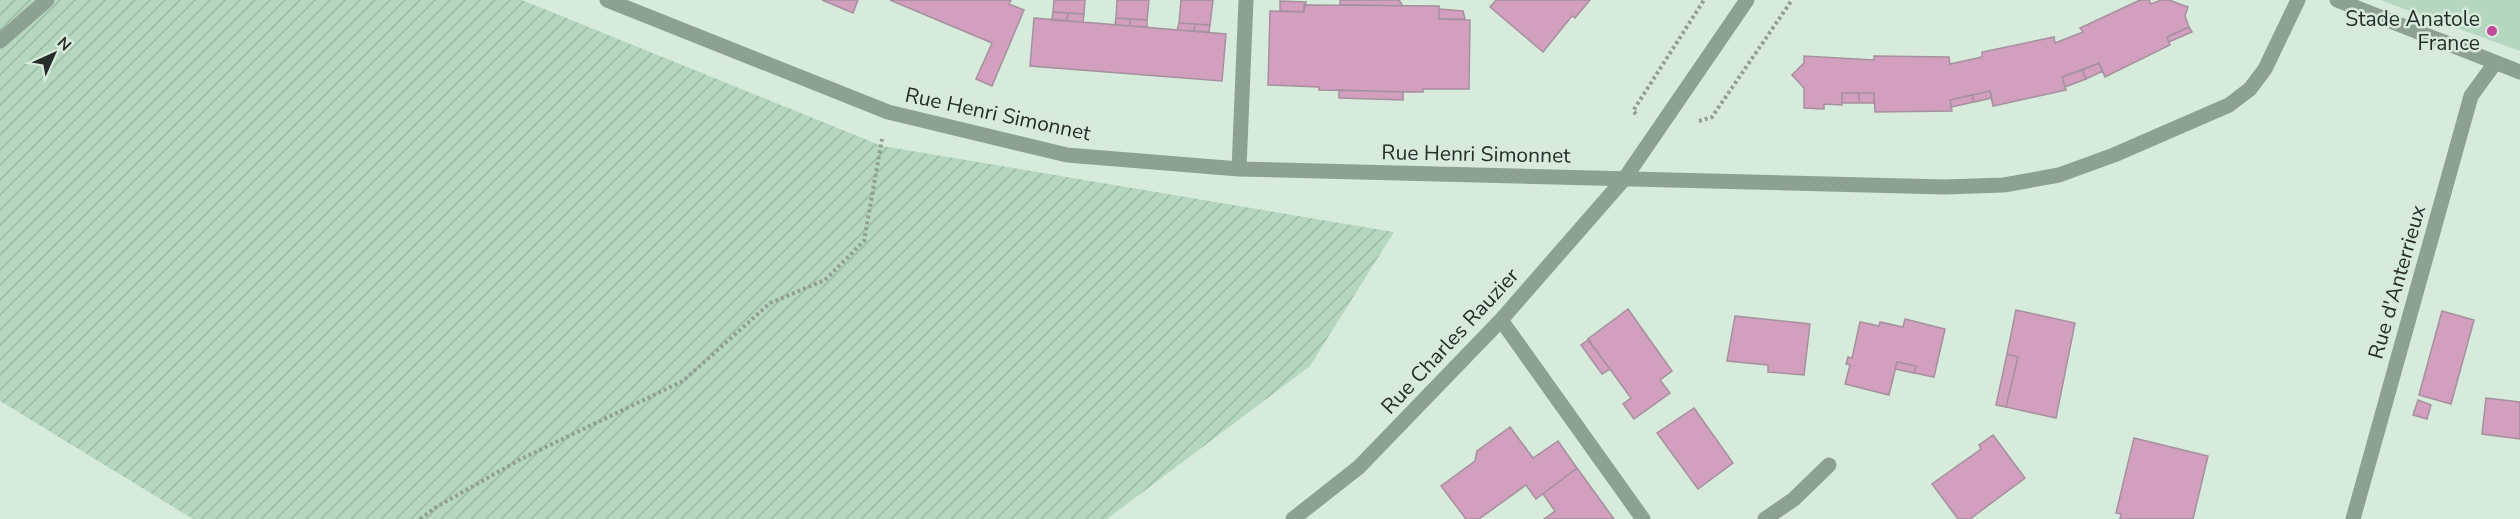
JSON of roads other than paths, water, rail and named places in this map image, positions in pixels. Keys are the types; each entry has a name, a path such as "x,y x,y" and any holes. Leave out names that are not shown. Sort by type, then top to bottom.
{"street":[{"path":"0,41 47,0"},
{"name":"Rue Henri Simonnet","path":"607,0 888,112 1067,155 1239,169 1945,188 2004,184 2059,175 2114,155 2229,105 2250,89 2265,69 2298,0"},
{"path":"1239,169 1246,0"},
{"name":"Rue Charles Rauzier","path":"1293,519 1359,466 1501,320 1625,178 1747,0"},
{"path":"2337,0 2520,72"},
{"name":"Rue d'Anterrieux","path":"2353,519 2471,96 2496,63"},
{"path":"1501,320 1643,519"},
{"path":"1765,519 1794,499 1829,465"}],"place":[{"name":"Stade Anatole France","path":"2492,31"}]}
